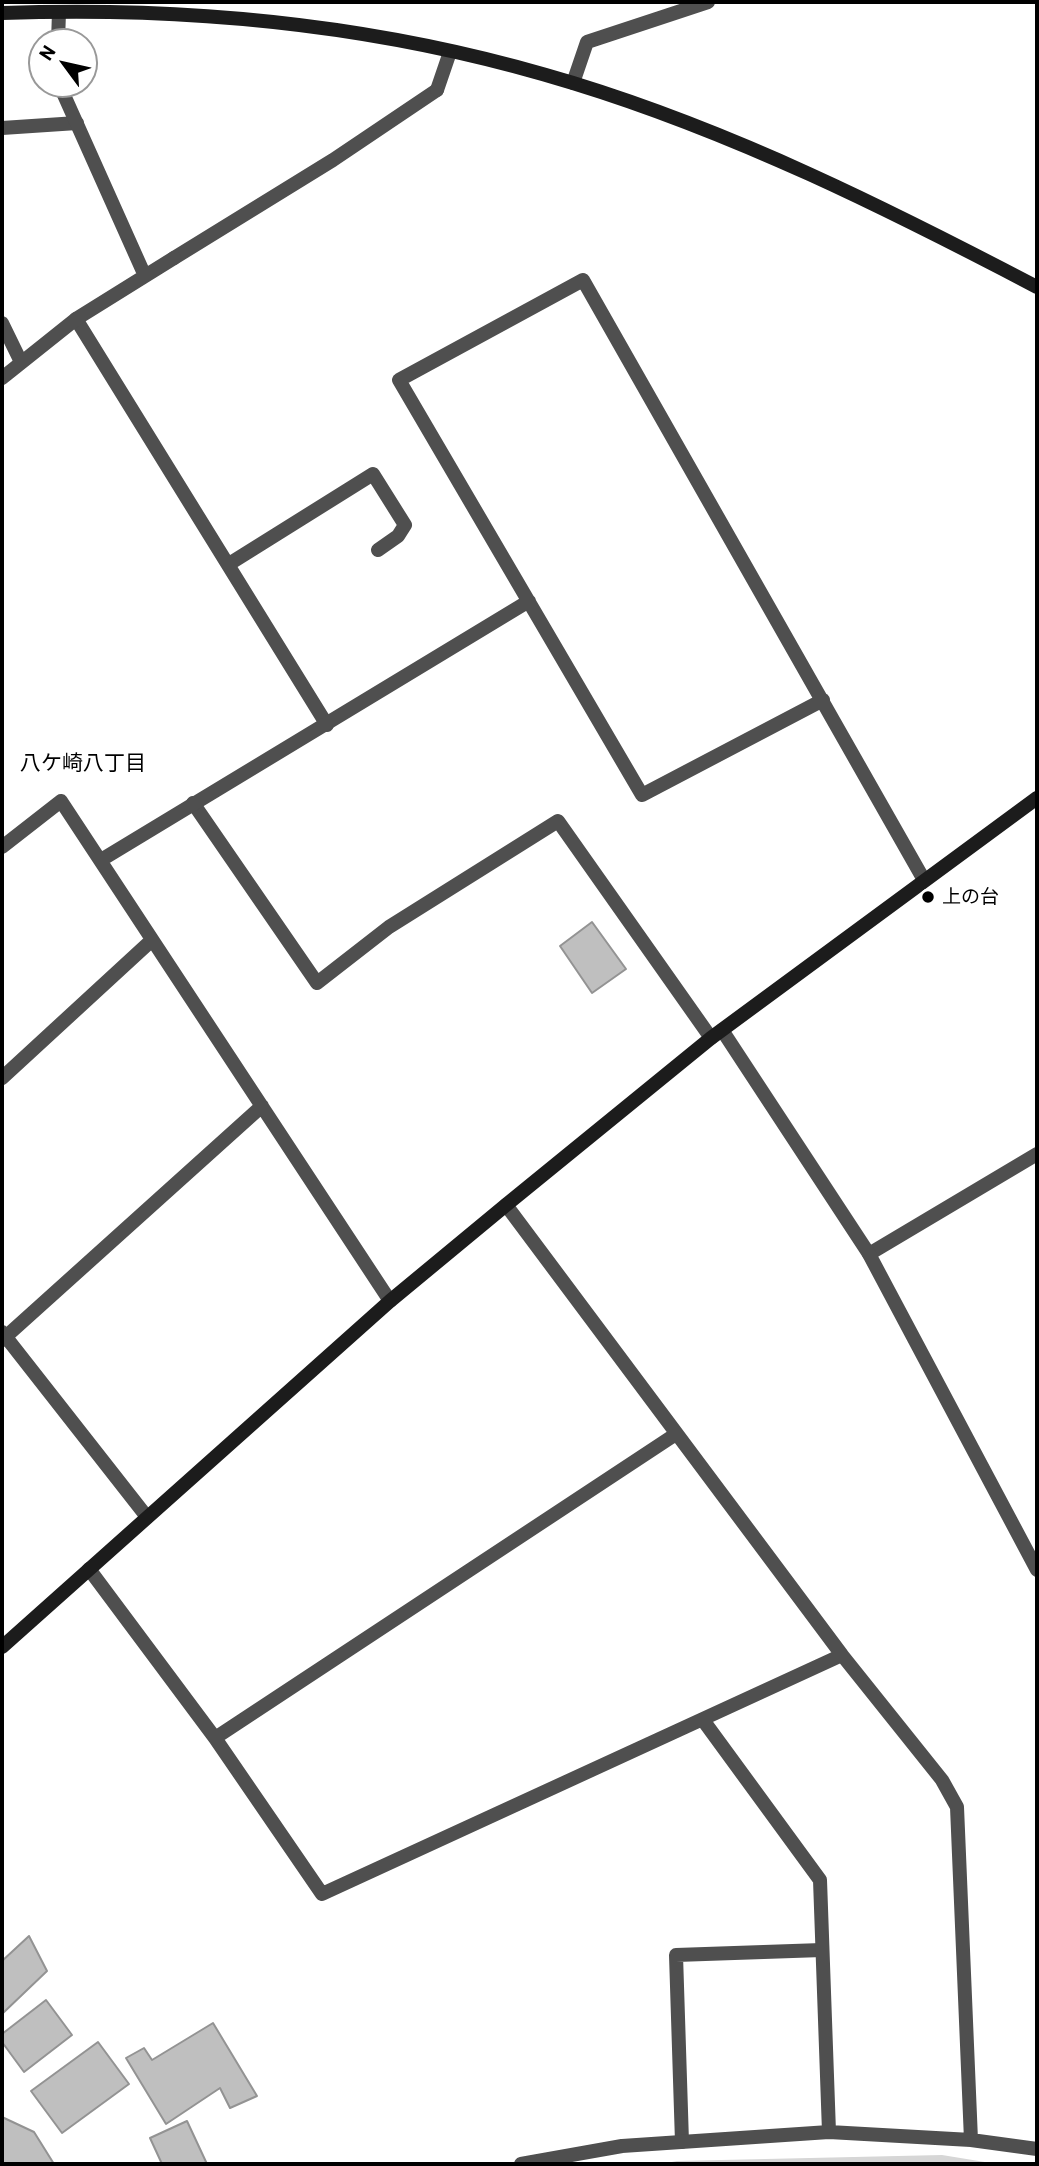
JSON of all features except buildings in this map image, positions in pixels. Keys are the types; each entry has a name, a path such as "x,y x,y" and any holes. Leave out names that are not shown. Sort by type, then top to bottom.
{"street":[{"path":"573,83 587,43 708,2"},
{"path":"2,13 110,10 211,15 329,29 450,52 573,83 708,131 785,162 1037,287"},
{"path":"58,12 58,28"},
{"path":"2,377 75,319 332,160 437,90 450,52"},
{"path":"68,98 76,123 145,276"},
{"path":"2,128 76,123"},
{"path":"823,701 642,795 399,380 583,280 823,701 924,880"},
{"path":"75,319 327,725"},
{"path":"2,323 21,362"},
{"path":"229,564 373,474 405,525 398,536 378,550"},
{"path":"101,860 529,601"},
{"path":"2,1647 390,1301 506,1205 716,1034 1037,798"},
{"path":"2,847 61,801 390,1301"},
{"path":"193,803 317,983 389,927 558,821 716,1034 869,1254 1037,1570"},
{"path":"2,1078 152,940"},
{"path":"147,1517 3,1336 262,1106"},
{"path":"869,1254 1037,1154"},
{"path":"506,1205 842,1655 942,1780 957,1807 971,2140"},
{"path":"215,1738 676,1434"},
{"path":"89,1569 215,1738 322,1894 842,1655"},
{"path":"703,1720 820,1881 829,2132"},
{"path":"682,2142 676,1955 822,1950"},
{"path":"521,2164 622,2146 829,2132 971,2140 1037,2149"}],"shaded area":[{"path":"942,2155 997,2164 661,2164 677,2161"}],"place":[{"name":"上の台","path":"928,897"}],"district":[{"name":"八ケ崎八丁目","path":"83,763"}]}
